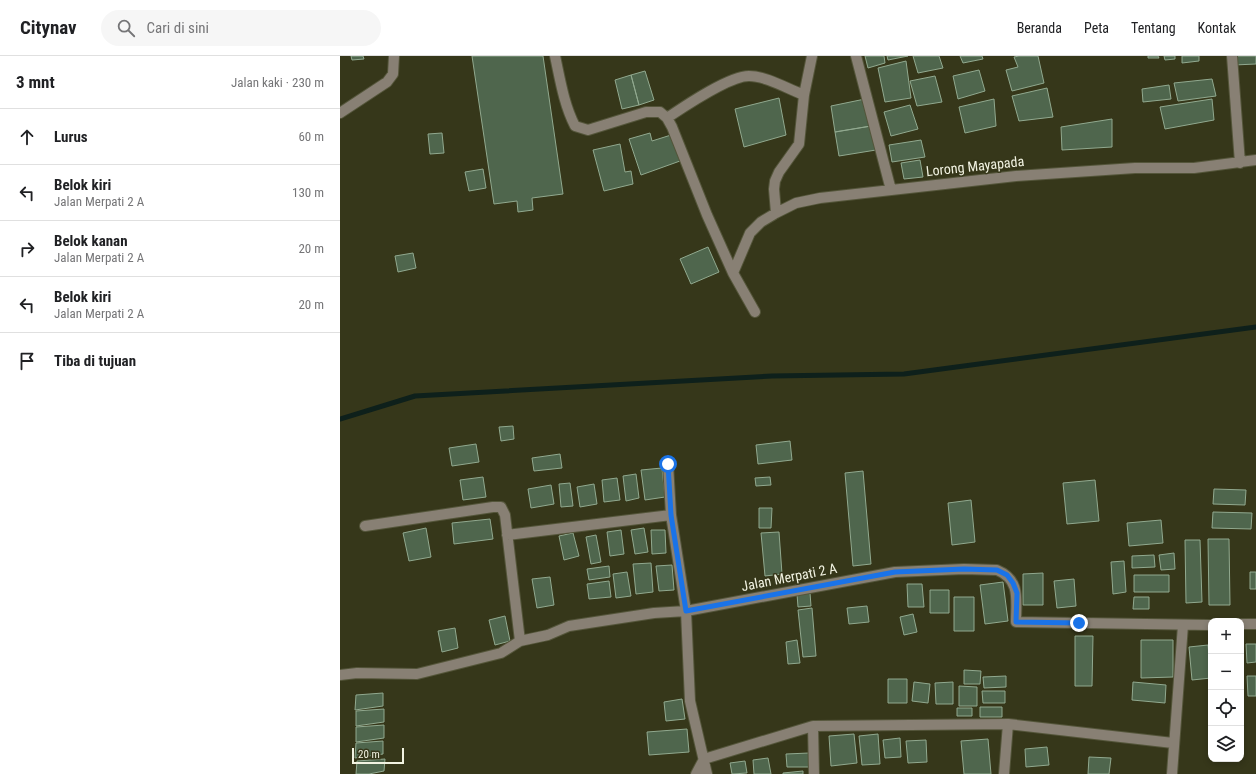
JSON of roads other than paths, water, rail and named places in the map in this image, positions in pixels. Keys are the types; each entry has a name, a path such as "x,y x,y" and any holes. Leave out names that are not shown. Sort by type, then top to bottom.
{"street":[{"path":"340,113 387,82 393,74 394,56"},
{"path":"555,56 567,106 575,126 588,130 646,112 660,112 667,118 733,273 755,312"},
{"path":"776,213 774,189 775,181 779,172 798,144 804,95 812,56"},
{"path":"856,56 891,190"},
{"path":"1232,56 1240,163"},
{"path":"667,118 731,79 748,76 763,78 804,95"},
{"name":"Lorong Mayapada","path":"733,273 750,233 761,222 796,203 820,198 1016,176 1135,168 1194,168 1256,160"},
{"path":"668,464 671,515 686,611 690,701 707,774"},
{"path":"365,526 501,507 505,515 520,642"},
{"path":"507,535 671,515"},
{"name":"Jalan Merpati 2 A","path":"340,675 357,673 417,674 501,653 520,642 548,635 569,626 654,613 686,611 895,572 964,569 997,570 1007,575 1013,583 1017,593 1016,622 1208,625"},
{"path":"1244,624 1256,624"},
{"path":"1172,774 1173,743 1183,625"},
{"path":"696,774 704,759 813,726 1008,724 1173,743"},
{"path":"1004,774 1008,724"},
{"path":"813,726 814,774"}],"waterway":[{"path":"340,419 415,396 772,376 904,374 1256,327"}]}
